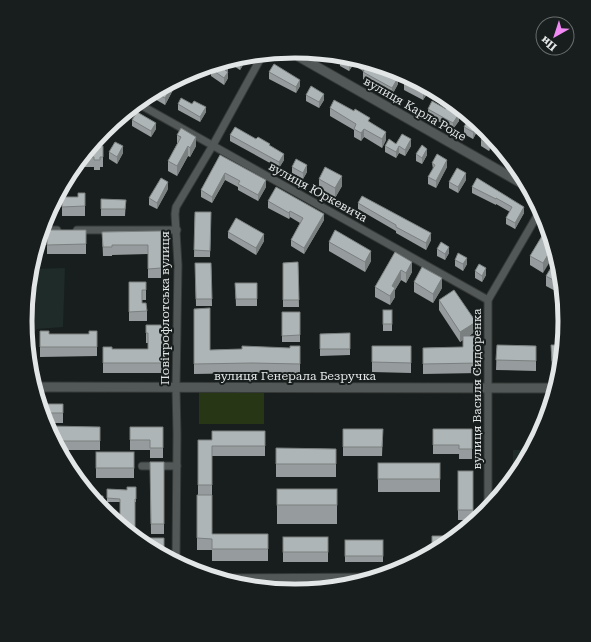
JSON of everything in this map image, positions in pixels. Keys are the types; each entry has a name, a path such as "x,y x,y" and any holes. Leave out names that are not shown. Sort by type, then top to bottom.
{"street":[{"name":"вулиця Карла Роде","path":"301,58 520,182"},
{"name":"Повітрофлотська вулиця","path":"176,555 176,388 178,284 176,207 213,146 260,60"},
{"name":"вулиця Юркевича","path":"144,106 488,300"},
{"name":"вулиця Василя Сидоренка","path":"488,501 488,300 537,216"},
{"path":"48,230 177,230"},
{"name":"вулиця Генерала Безручка","path":"41,387 550,388"},
{"path":"142,466 177,466"},
{"path":"238,578 358,577"}],"shaded area":[{"path":"65,268 63,327 37,329 34,332 33,338 32,321 34,287 37,269"},
{"path":"513,450 526,450 524,453 513,470"}],"green space":[{"path":"199,391 264,391 264,424 199,424"}],"building":[{"path":"274,64 300,80 296,87 269,72"},
{"path":"227,66 225,70 228,72 224,78 213,70"},
{"path":"366,67 398,79 392,88 363,72"},
{"path":"405,82 424,91 423,93 404,83"},
{"path":"311,86 324,94 319,102 306,95"},
{"path":"170,90 165,98 160,95"},
{"path":"181,98 192,104 194,101 206,107 200,117 178,104"},
{"path":"334,100 354,111 355,109 370,118 368,121 386,132 382,139 364,129 361,133 354,129 356,124 330,108"},
{"path":"432,101 446,109 447,107 459,114 453,123 428,109"},
{"path":"137,112 156,123 151,131 132,120"},
{"path":"467,121 475,128 473,132 464,127"},
{"path":"235,127 256,139 258,137 284,154 279,162 230,135"},
{"path":"181,128 196,137 190,148 188,146 177,166 168,161 181,137 177,135"},
{"path":"402,134 411,139 405,150 399,146 396,152 385,146 389,139 396,144"},
{"path":"483,136 490,143 489,144 481,140"},
{"path":"115,142 123,146 117,157 109,152"},
{"path":"422,145 427,149 422,158 416,154"},
{"path":"98,146 103,146 103,157 100,157 100,160 94,160 94,157 89,157"},
{"path":"437,154 447,160 436,181 428,177 435,165 432,163"},
{"path":"220,155 266,180 258,195 238,184 240,181 225,173 212,197 201,190"},
{"path":"296,159 307,165 303,173 292,167"},
{"path":"325,167 342,176 335,188 319,179"},
{"path":"457,168 466,173 458,187 449,182"},
{"path":"161,178 168,182 157,203 149,198"},
{"path":"477,178 524,207 515,223 506,218 512,207 472,187"},
{"path":"276,187 324,214 304,248 291,240 303,218 290,211 289,213 268,201"},
{"path":"78,193 85,193 85,206 62,207 63,197 78,197"},
{"path":"362,196 431,233 426,243 396,227 396,225 358,203"},
{"path":"101,199 126,200 125,209 101,209"},
{"path":"195,212 211,212 210,251 194,250"},
{"path":"236,218 264,234 256,248 228,232"},
{"path":"48,230 86,230 86,244 47,245"},
{"path":"335,230 371,251 365,262 329,242"},
{"path":"161,231 161,268 148,269 148,245 112,245 112,247 103,247 102,232"},
{"path":"544,233 550,252 543,263 530,256"},
{"path":"441,242 449,247 445,254 437,249"},
{"path":"395,252 412,262 406,273 401,270 392,286 395,288 390,296 375,287"},
{"path":"458,253 467,258 463,264 455,260"},
{"path":"298,262 299,300 283,300 283,263"},
{"path":"195,263 211,263 212,299 196,299"},
{"path":"479,264 486,268 482,276 475,271"},
{"path":"552,266 553,267 556,282 546,276"},
{"path":"422,267 442,278 433,294 414,282"},
{"path":"129,282 146,282 146,290 142,290 142,303 146,303 147,311 129,312"},
{"path":"235,283 257,283 257,299 236,299"},
{"path":"454,290 476,322 460,332 439,300"},
{"path":"210,308 210,350 242,349 242,346 290,348 290,346 300,346 300,364 194,364 194,309"},
{"path":"383,310 392,310 392,324 383,324"},
{"path":"282,312 300,312 300,335 282,336"},
{"path":"146,325 162,325 162,363 103,363 103,347 112,347 112,349 148,349 148,333 146,333"},
{"path":"40,331 49,331 49,334 89,334 89,331 97,331 97,347 40,347"},
{"path":"350,333 350,349 320,349 320,334"},
{"path":"463,336 479,336 479,363 423,364 423,348 463,347"},
{"path":"497,345 536,346 536,361 496,360"},
{"path":"551,345 558,345 556,361 552,361"},
{"path":"372,346 411,346 411,363 372,362"},
{"path":"45,404 63,404 63,413 49,413"},
{"path":"54,426 100,427 100,441 61,441"},
{"path":"130,427 163,427 163,448 150,448 150,440 130,440"},
{"path":"343,429 383,429 382,447 343,447"},
{"path":"433,429 472,429 472,449 459,449 459,445 433,445"},
{"path":"212,431 265,431 265,446 212,446 212,485 198,485 198,440 212,440"},
{"path":"276,448 336,449 336,464 276,464"},
{"path":"96,452 134,452 134,468 96,468"},
{"path":"150,462 164,462 164,524 151,524"},
{"path":"378,463 440,463 440,479 378,479"},
{"path":"458,471 473,471 473,510 458,510"},
{"path":"127,487 136,487 135,530 120,517 120,499 107,498 107,489 127,490"},
{"path":"277,489 337,489 337,505 277,505"},
{"path":"197,495 212,495 212,534 268,534 268,549 212,549 212,539 197,538"},
{"path":"98,496 103,496 103,501"},
{"path":"432,536 448,536 442,540 432,546"},
{"path":"283,537 328,537 328,552 283,552"},
{"path":"150,538 164,538 164,549 150,541"},
{"path":"345,540 383,540 383,556 345,556"}]}
